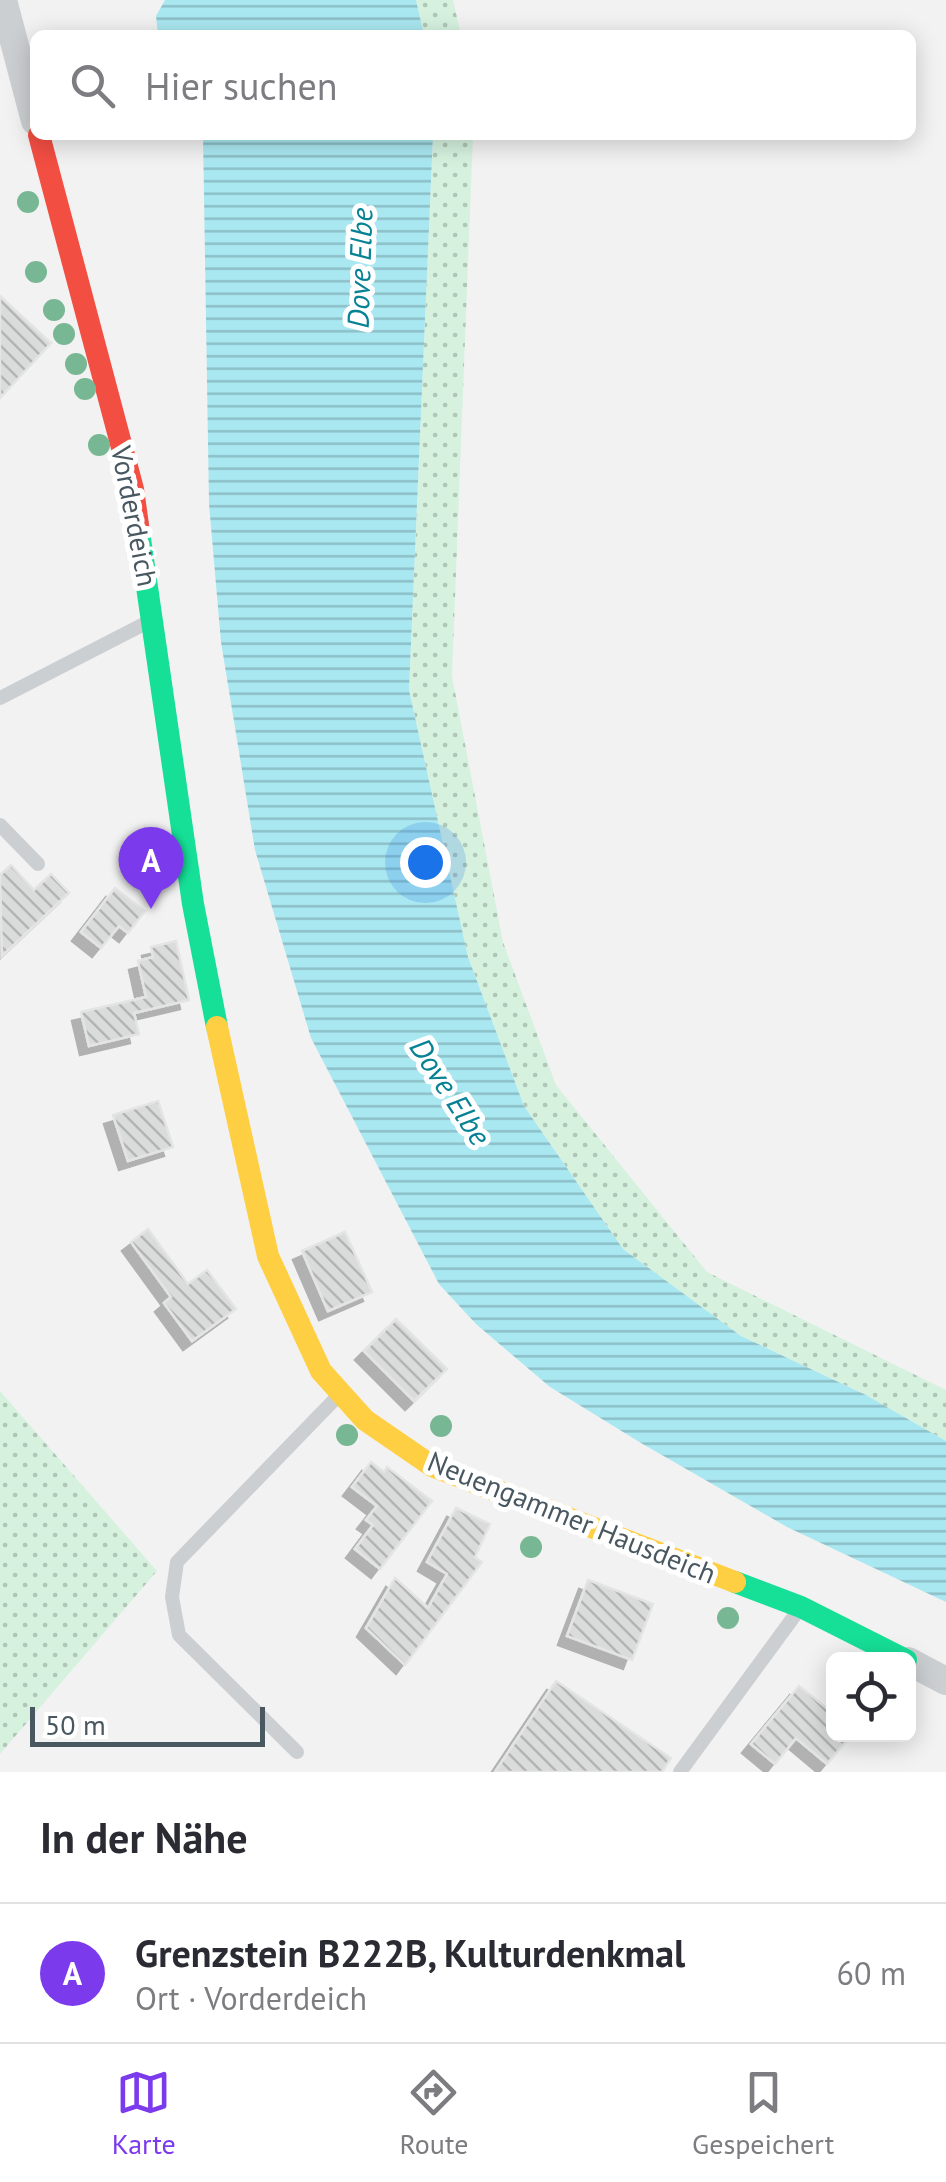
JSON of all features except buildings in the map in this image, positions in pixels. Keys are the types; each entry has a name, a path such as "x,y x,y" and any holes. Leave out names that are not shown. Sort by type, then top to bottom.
{"street":[{"path":"3,0 30,102"},
{"name":"Vorderdeich","path":"40,140 133,489 193,904"},
{"name":"Neuengammer Hausdeich","path":"193,904 237,1132 268,1256 321,1371 365,1420 432,1466 801,1607 891,1652"},
{"name":"Neuengammer Hausdeich","path":"916,1665 946,1681"}],"lane":[{"path":"0,698 154,618"},
{"path":"0,825 38,864"},
{"path":"297,1752 179,1635 172,1597 178,1562 341,1393"},
{"path":"680,1772 801,1607"}],"green space":[{"path":"416,0 453,0 460,30 423,30"},
{"path":"433,140 473,140 452,676 503,942 556,1085 707,1272 946,1390 946,1441 866,1395 741,1336 623,1249 524,1106 468,957 409,690"},
{"path":"0,1391 157,1571 0,1754"}],"water":[{"path":"165,0 416,0 423,30 157,30 156,16"},
{"name":"Dove Elbe","path":"203,140 433,140 409,690 468,957 524,1106 623,1249 741,1336 866,1395 946,1441 946,1602 787,1527 550,1387 476,1324 439,1284 311,1038 255,850 221,642 209,504"}],"traffic: fast":[{"path":"138,525 193,904 217,1027"},
{"path":"735,1582 801,1607 890,1652"}],"traffic: slow":[{"path":"217,1027 268,1256 321,1371 365,1420 432,1466 735,1582"}],"traffic: jam":[{"path":"40,140 133,489 138,525"}],"place":[{"name":"Grenzstein B222B, Kulturdenkmal","path":"151,909"}]}
